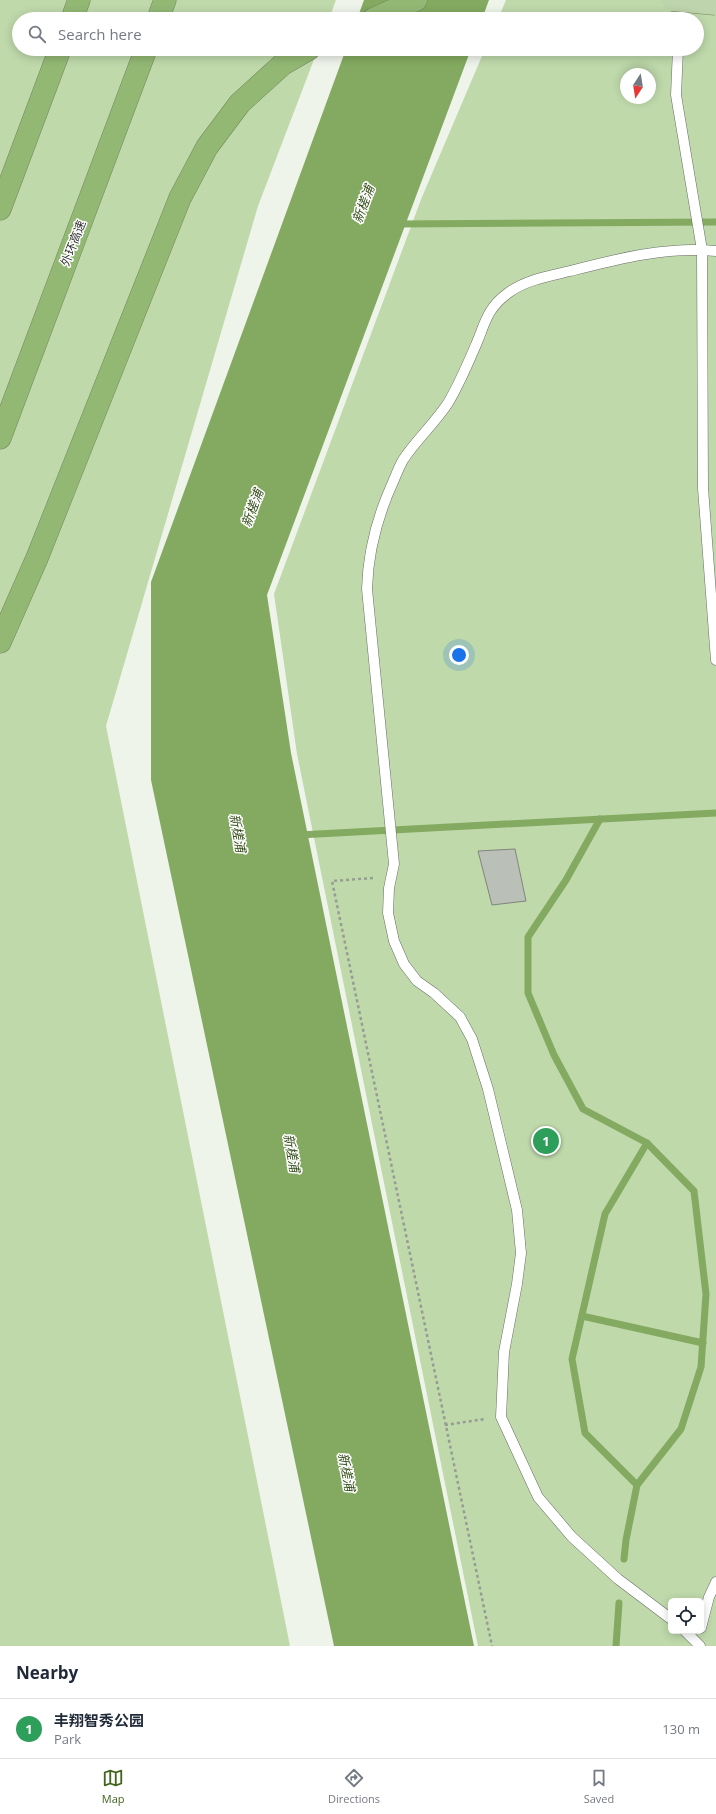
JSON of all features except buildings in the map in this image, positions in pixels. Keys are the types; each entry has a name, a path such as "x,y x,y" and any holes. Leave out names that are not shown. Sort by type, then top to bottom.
{"highway":[{"path":"75,12 79,0"},
{"path":"161,12 165,0"},
{"path":"389,12 416,0"},
{"path":"0,209 57,56"},
{"name":"外环高速","path":"0,438 143,56"},
{"path":"0,642 37,558 180,198 207,147 240,103 283,64 297,56"}],"main road":[{"path":"672,0 716,4"}],"lane":[{"path":"680,0 680,12"},
{"path":"678,56 676,95 702,250 704,488 716,660"},
{"path":"668,1617 618,1578 572,1537 538,1497 501,1416 504,1352 517,1284 521,1253 517,1210 488,1089 472,1039 460,1017 434,993 417,981 404,964 394,941 388,913 394,864 367,590 368,563 375,528 387,495 403,461 448,403 475,347 486,317 496,303 510,292 534,280 619,259 668,251 716,251"},
{"path":"704,1617 709,1597 716,1582"},
{"path":"688,1634 700,1646"},
{"path":"702,1634 704,1646"}],"path":[{"path":"392,876 332,881 492,1646"},
{"path":"445,1425 501,1416"}],"shaded area":[{"path":"0,0 336,0 332,12 12,12 12,56 315,56 258,206 106,726 290,1646 0,1646"},
{"path":"506,0 716,0 716,1646 478,1646 297,754 274,594 422,197 482,56 704,56 704,12 501,12"}],"water":[{"path":"364,0 489,0 485,12 360,12"},
{"name":"新槎浦","path":"343,56 468,56 267,595 291,753 474,1646 334,1646 151,780 151,582"}],"waterway":[{"path":"396,224 716,222"},
{"path":"299,835 716,813"},
{"path":"600,819 566,880 528,937 528,993 554,1055 583,1109 647,1143 694,1191 706,1294 701,1367 681,1429 637,1485 626,1540 624,1559"},
{"path":"637,1485 585,1433 572,1359 605,1214 647,1143"},
{"path":"582,1316 703,1343"},
{"path":"616,1646 619,1603"}],"place":[{"name":"丰翔智秀公园","path":"546,1141"}]}
